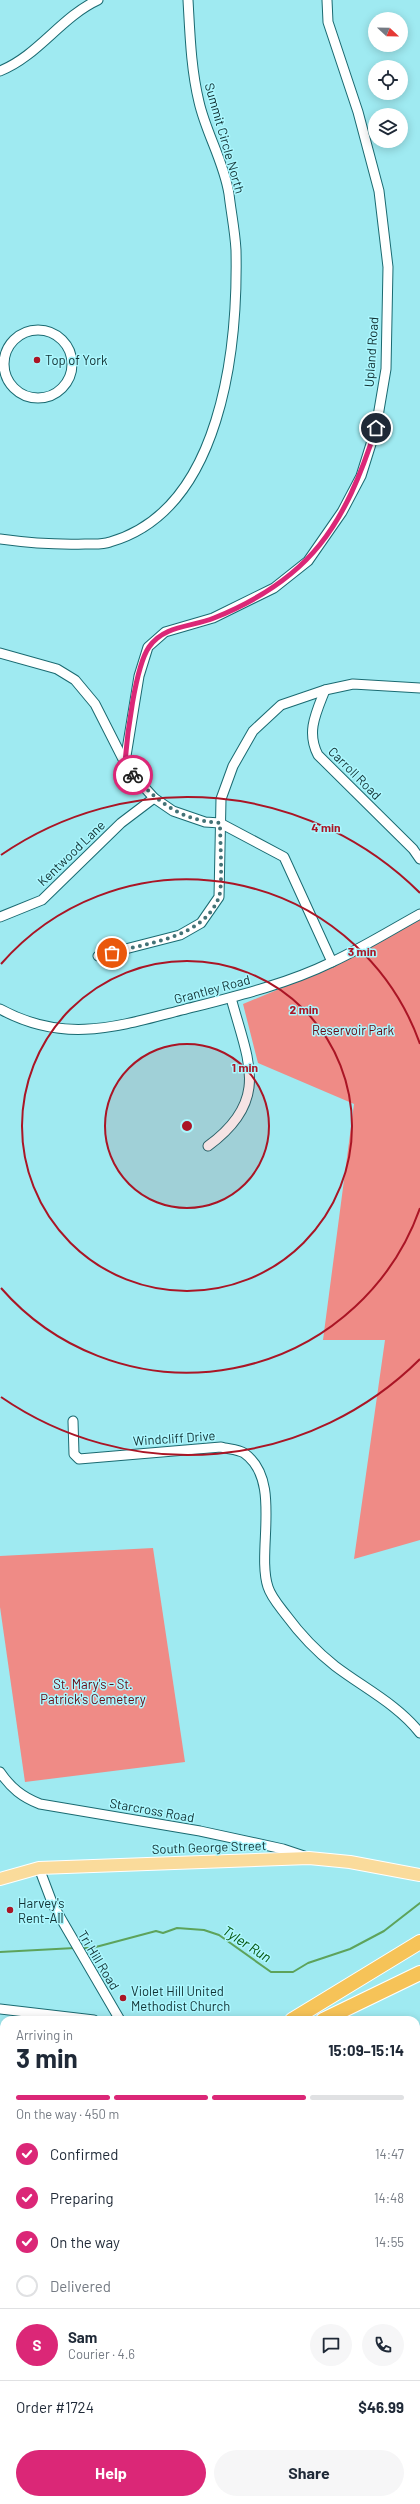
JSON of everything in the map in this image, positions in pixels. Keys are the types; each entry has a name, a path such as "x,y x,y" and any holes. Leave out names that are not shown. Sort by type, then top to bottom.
{"highway":[{"path":"299,2016 420,1942"},
{"path":"331,2016 420,1973"}],"main road":[{"name":"South George Street","path":"0,1879 39,1868 309,1858 350,1862 420,1875"}],"street":[{"path":"0,71 36,48 64,22 98,0"},
{"name":"Summit Circle North","path":"0,538 33,544 108,543 134,532 162,514 187,486 203,454 220,403 232,353 236,304 236,248 228,191 200,104 192,63 188,0"},
{"name":"Upland Road","path":"125,762 136,689 148,647 165,632 213,618 274,588 308,561 345,507 361,476 376,428 386,369 388,267 379,191 358,112 328,22 327,0"},
{"path":"29,331 49,331 59,338 72,356 70,376 65,385 55,395 45,399 29,398 3,380 4,357 10,344 18,336 29,331"},
{"path":"0,653 57,669 75,680 95,704 128,769 154,798 173,811 205,822 220,823 284,857 332,962"},
{"path":"98,956 180,935 201,923 219,897 221,799 233,766 253,731 281,705 325,690 353,684 420,688"},
{"name":"Carroll Road","path":"325,690 312,724 312,743 318,755 413,849 420,859"},
{"name":"Kentwood Lane","path":"0,917 42,900 122,823 154,798"},
{"name":"Grantley Road","path":"0,1009 30,1023 47,1028 87,1031 126,1025 231,998 284,982 332,962 420,914"},
{"path":"208,1146 224,1134 244,1110 250,1087 248,1063 231,998"},
{"name":"Windcliff Drive","path":"72,1421 74,1454 79,1459 221,1447 243,1452 251,1460 260,1475 267,1504 265,1567 268,1588 301,1635 335,1666 375,1692 408,1719 420,1733"},
{"name":"Starcross Road","path":"0,1772 9,1784 21,1795 40,1804 200,1831 283,1849 309,1858"},
{"name":"Tri Hill Road","path":"39,1868 53,1905 118,2016"},
{"path":"0,2009 60,2016"}],"green space":[{"name":"Reservoir Park","path":"420,918 420,1540 354,1559 385,1340 323,1340 354,1104 258,1063 243,1004 337,965"},
{"name":"St. Mary's - St. Patrick's Cemetery","path":"153,1548 185,1762 25,1782 0,1607 0,1556"}],"waterway":[{"name":"Tyler Run","path":"81,1948 92,1948 156,1931 163,1933 177,1928 204,1930 219,1935 271,1972 293,1972 308,1963 350,1949 384,1931 420,1903"},
{"name":"Tyler Run","path":"0,1952 75,1948"}],"way so far":[{"path":"112,953 180,935 201,923 219,897 220,823 205,822 173,811 154,798 133,775"}],"place":[{"name":"Top of York","path":"37,360"},
{"name":"Harvey's Rent-All","path":"10,1910"},
{"name":"Violet Hill United Methodist Church","path":"123,1998"}],"route":[{"path":"133,775 125,762 127,741 139,676 148,647 165,632 213,618 274,588 308,561 340,517 361,476 376,428"}]}
